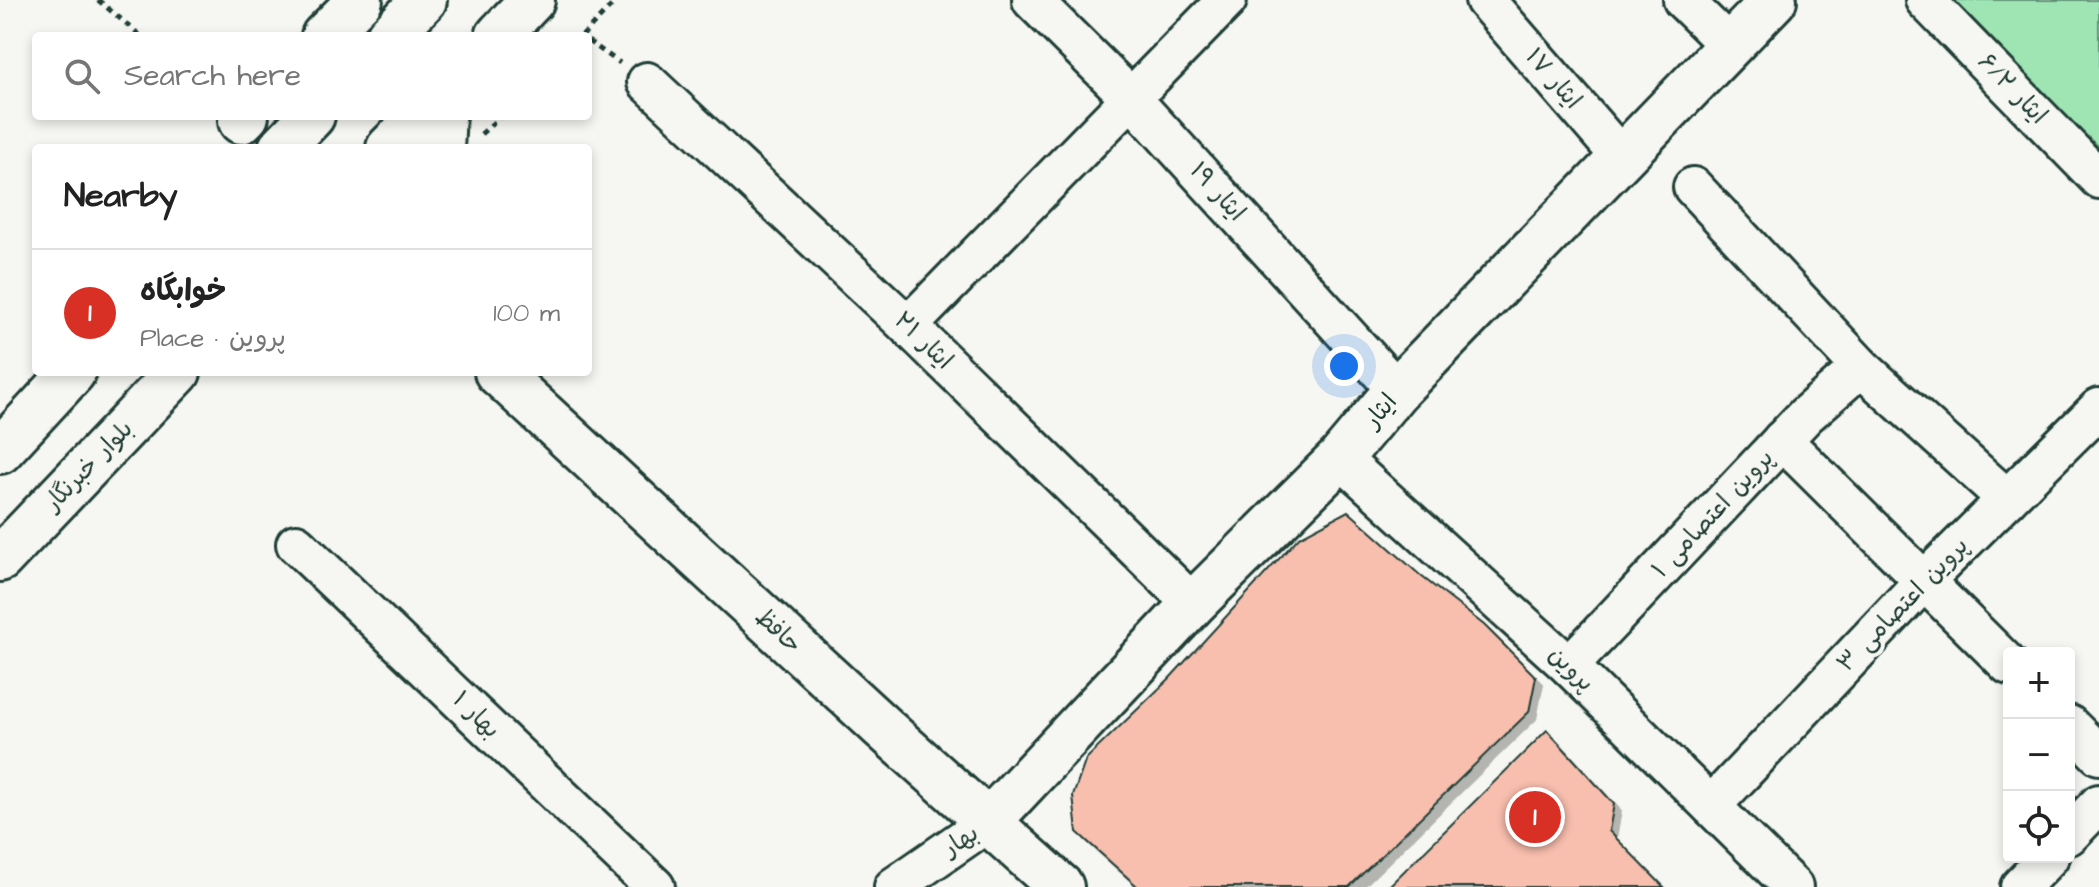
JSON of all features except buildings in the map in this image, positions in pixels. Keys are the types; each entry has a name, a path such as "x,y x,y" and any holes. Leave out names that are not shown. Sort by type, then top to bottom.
{"main road":[{"path":"328,32 360,0"},
{"path":"393,32 424,0"},
{"path":"502,32 532,0"},
{"name":"ایثار","path":"988,822 1193,604 1340,458 1397,390 1774,0"},
{"path":"285,144 308,120"},
{"path":"393,144 417,120"},
{"path":"441,144 443,120"},
{"path":"0,451 69,376"},
{"name":"بلوار خبرنگار","path":"0,559 174,376"},
{"name":"حافظ","path":"501,376 1061,887"}],"street":[{"name":"ایثار ۱۹","path":"1032,0 1131,98 1397,390"},
{"path":"908,326 1227,0"},
{"name":"ایثار ۱۷","path":"1485,0 1621,157"},
{"path":"1683,0 1731,47"},
{"name":"ایثار ۶/۲","path":"1925,0 2099,179"},
{"name":"ایثار ۲۱","path":"647,82 908,326 1193,604"},
{"path":"1693,187 1861,367 2007,499"},
{"name":"پروین اعتصامی ۱","path":"1569,666 1806,415 1861,367"},
{"name":"پروین اعتصامی ۳","path":"1711,806 1924,581 2099,408"},
{"path":"1782,440 2003,659"},
{"name":"پروین","path":"1340,458 1569,666 1793,887"},
{"name":"بهار ۱","path":"296,544 655,887"},
{"path":"2075,731 2099,755"},
{"path":"2075,829 2099,804"},
{"name":"بهار","path":"894,887 988,822"},
{"path":"2020,887 2043,863"}],"path":[{"path":"98,0 136,32"},
{"path":"586,32 617,0"}],"green space":[{"path":"1942,0 2099,0 2099,148"}],"place":[{"name":"خوابگاه","path":"1535,817"}]}
